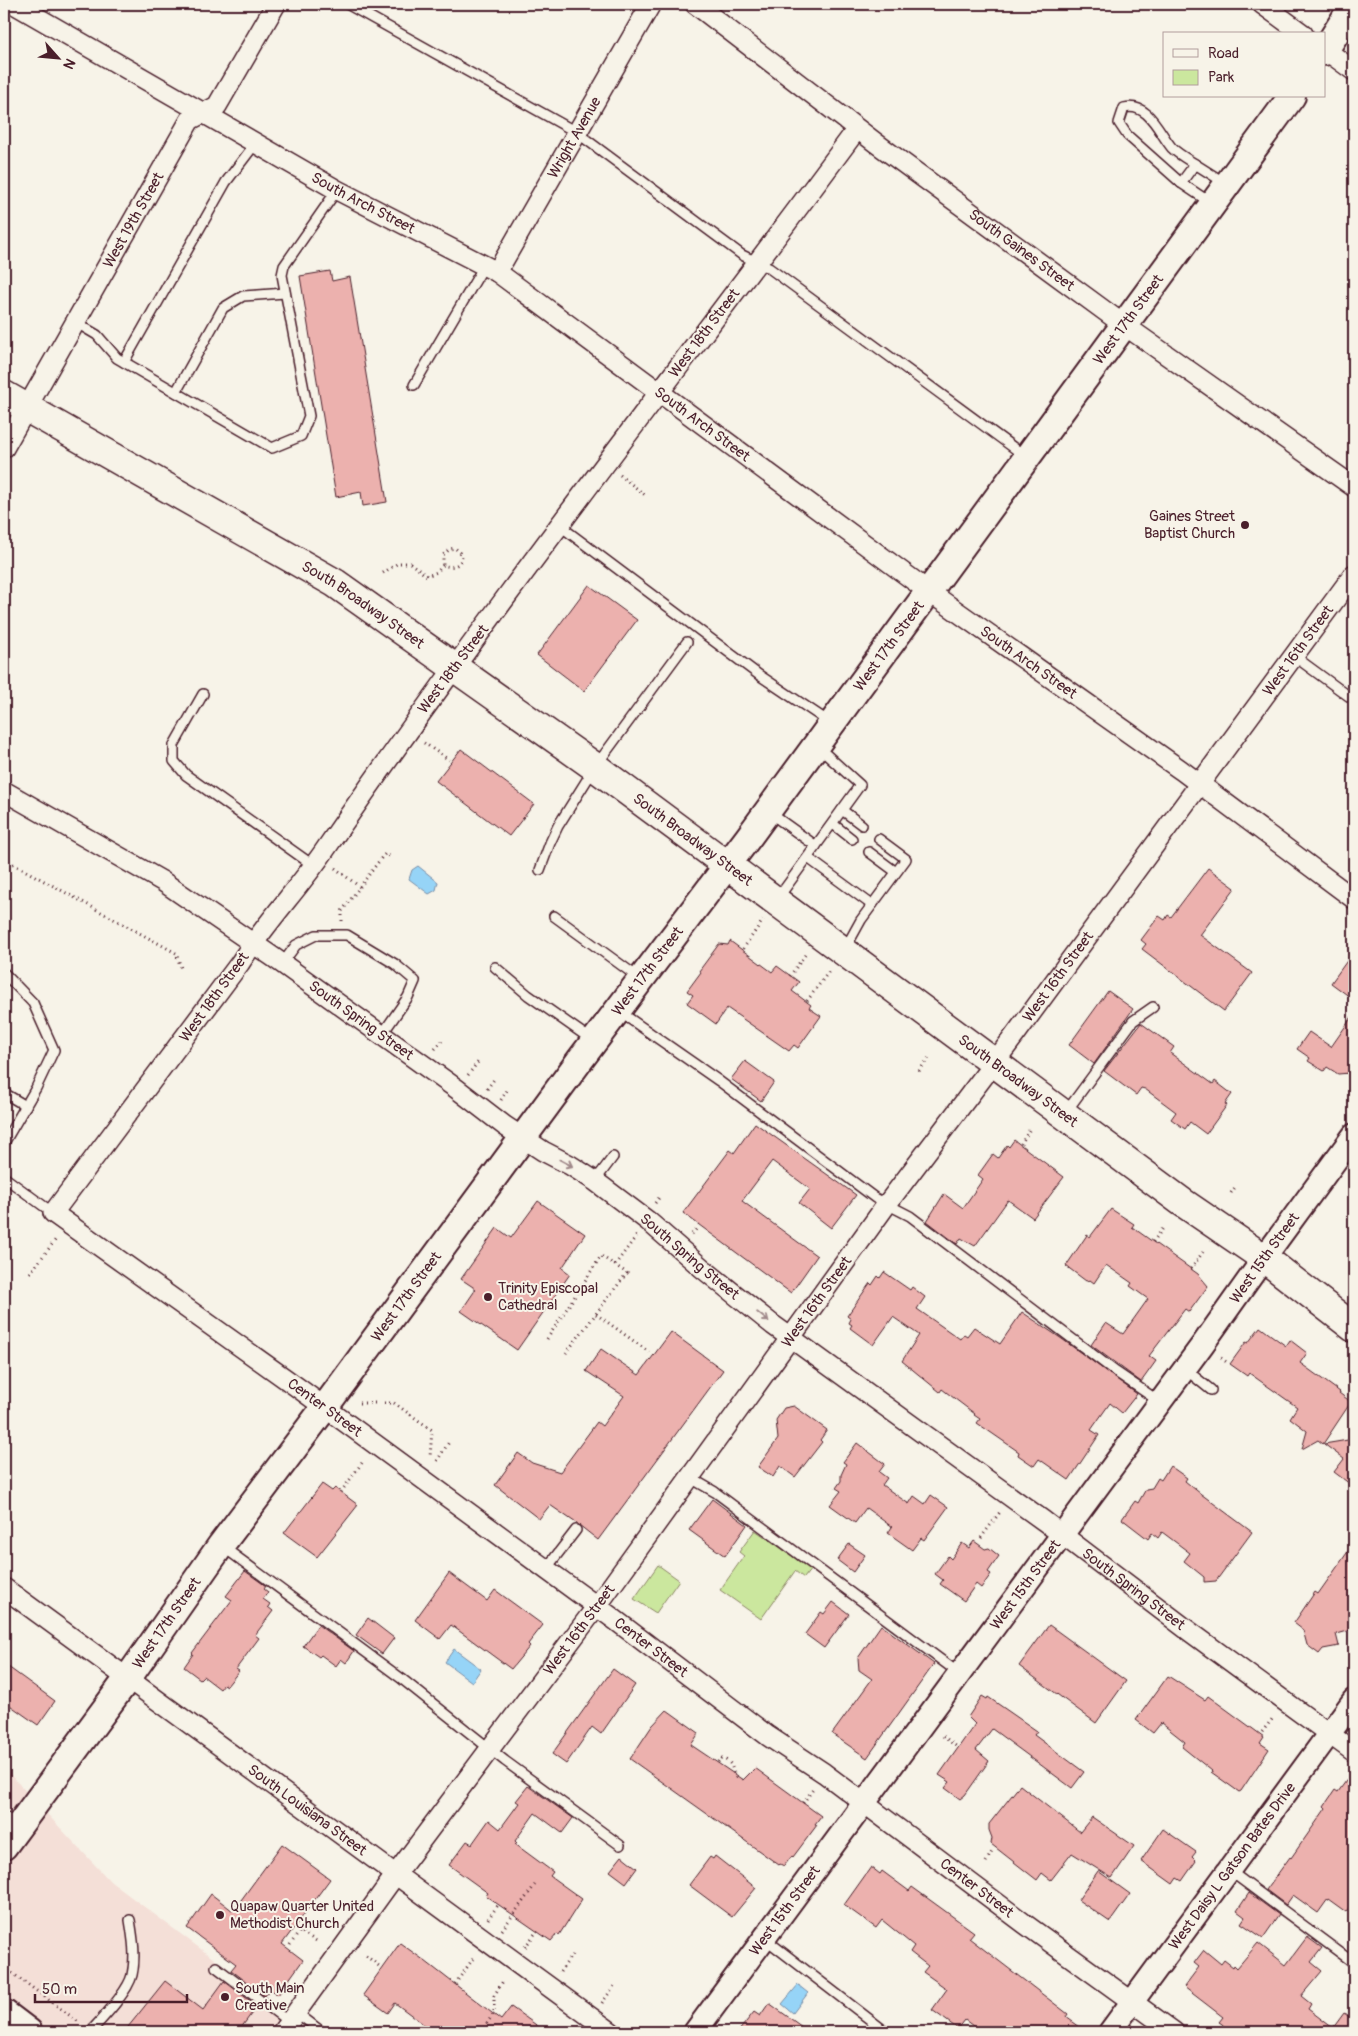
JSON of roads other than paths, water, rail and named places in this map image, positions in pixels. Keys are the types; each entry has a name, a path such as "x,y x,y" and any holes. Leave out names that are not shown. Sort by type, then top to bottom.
{"main road":[{"path":"1326,48 1354,4"},
{"name":"West 17th Street","path":"9,1829 128,1678 221,1545 768,811 1291,98"},
{"name":"South Broadway Street","path":"15,401 335,583 595,767 1182,1202 1264,1258 1354,1328"},
{"path":"4,2013 29,2032"}],"street":[{"name":"South Arch Street","path":"14,4 337,190 490,269 928,591 1199,784 1354,898"},
{"name":"West 19th Street","path":"4,448 15,401 76,322 190,120 217,106 276,4"},
{"name":"Wright Avenue","path":"490,269 576,132 651,4"},
{"name":"South Gaines Street","path":"694,4 856,129 1124,325 1354,487"},
{"path":"1262,4 1300,32"},
{"path":"1326,51 1354,71"},
{"name":"West 18th Street","path":"60,1218 253,944 317,861 407,732 559,525 659,394 672,373 758,263 856,129"},
{"name":"West 16th Street","path":"289,2022 396,1874 597,1606 887,1204 1354,574"},
{"name":"South Spring Street","path":"4,791 162,881 282,964 457,1089 505,1126 543,1151 595,1181 648,1221 702,1268 791,1338 1354,1752"},
{"name":"West 15th Street","path":"695,2032 1185,1369 1354,1135"},
{"name":"Center Street","path":"60,1218 325,1407 597,1606 768,1736 824,1773 1174,2032"},
{"name":"South Louisiana Street","path":"4,1588 611,2032"},
{"name":"West Daisy L Gatson Bates Drive","path":"1110,2032 1354,1700"}],"lane":[{"path":"347,4 576,132 742,255 768,268 1027,457"},
{"path":"1132,106 1140,108 1150,117 1174,150 1195,164 1220,195 1181,183 1127,134 1119,123 1124,108 1132,106"},
{"path":"124,362 226,182 255,144"},
{"path":"1181,183 1195,164"},
{"path":"76,322 97,335 117,358 272,448 302,436 309,416 282,275 284,266 337,190"},
{"path":"414,384 490,269"},
{"path":"176,392 223,308 243,296 285,293"},
{"path":"559,525 759,675 831,724"},
{"path":"540,870 558,826 595,767 688,642"},
{"path":"1294,656 1354,700"},
{"path":"204,694 174,745 174,761 186,775 317,861"},
{"path":"776,901 860,785 816,745"},
{"path":"842,810 862,825"},
{"path":"768,811 816,846"},
{"path":"833,824 852,839"},
{"path":"844,951 861,920 906,859 880,839"},
{"path":"870,852 896,872"},
{"path":"808,858 872,905"},
{"path":"554,916 641,980"},
{"path":"282,964 296,945 316,935 347,935 395,964 415,981 408,997 381,1036"},
{"path":"495,967 528,995 594,1042"},
{"path":"4,973 33,1002 54,1050 26,1106 4,1143"},
{"path":"1064,1115 1133,1021 1153,1007"},
{"path":"618,1010 719,1081 874,1198 910,1216 1116,1372 1160,1402"},
{"path":"4,1093 26,1106"},
{"path":"595,1181 613,1157"},
{"path":"4,1177 60,1218"},
{"path":"1185,1369 1212,1390"},
{"path":"689,1477 715,1492 960,1674"},
{"path":"546,1569 576,1530"},
{"path":"221,1545 402,1679 505,1762 620,1844"},
{"path":"1229,1870 1354,1963"},
{"path":"90,2032 114,2005 132,1976 134,1946 130,1920"},
{"path":"764,1938 886,2032"},
{"path":"216,1967 289,2022 322,2032"}],"water":[{"path":"418,866 438,882 436,890 429,894 409,879 412,870"},
{"path":"454,1649 481,1669 472,1682 445,1662"},
{"path":"798,1985 808,1993 793,2013 782,2004"}],"place":[{"name":"Gaines Street Baptist Church","path":"1245,525"},
{"name":"Trinity Episcopal Cathedral","path":"488,1297"},
{"name":"Quapaw Quarter United Methodist Church","path":"220,1915"},
{"name":"South Main Creative","path":"225,1997"}]}
